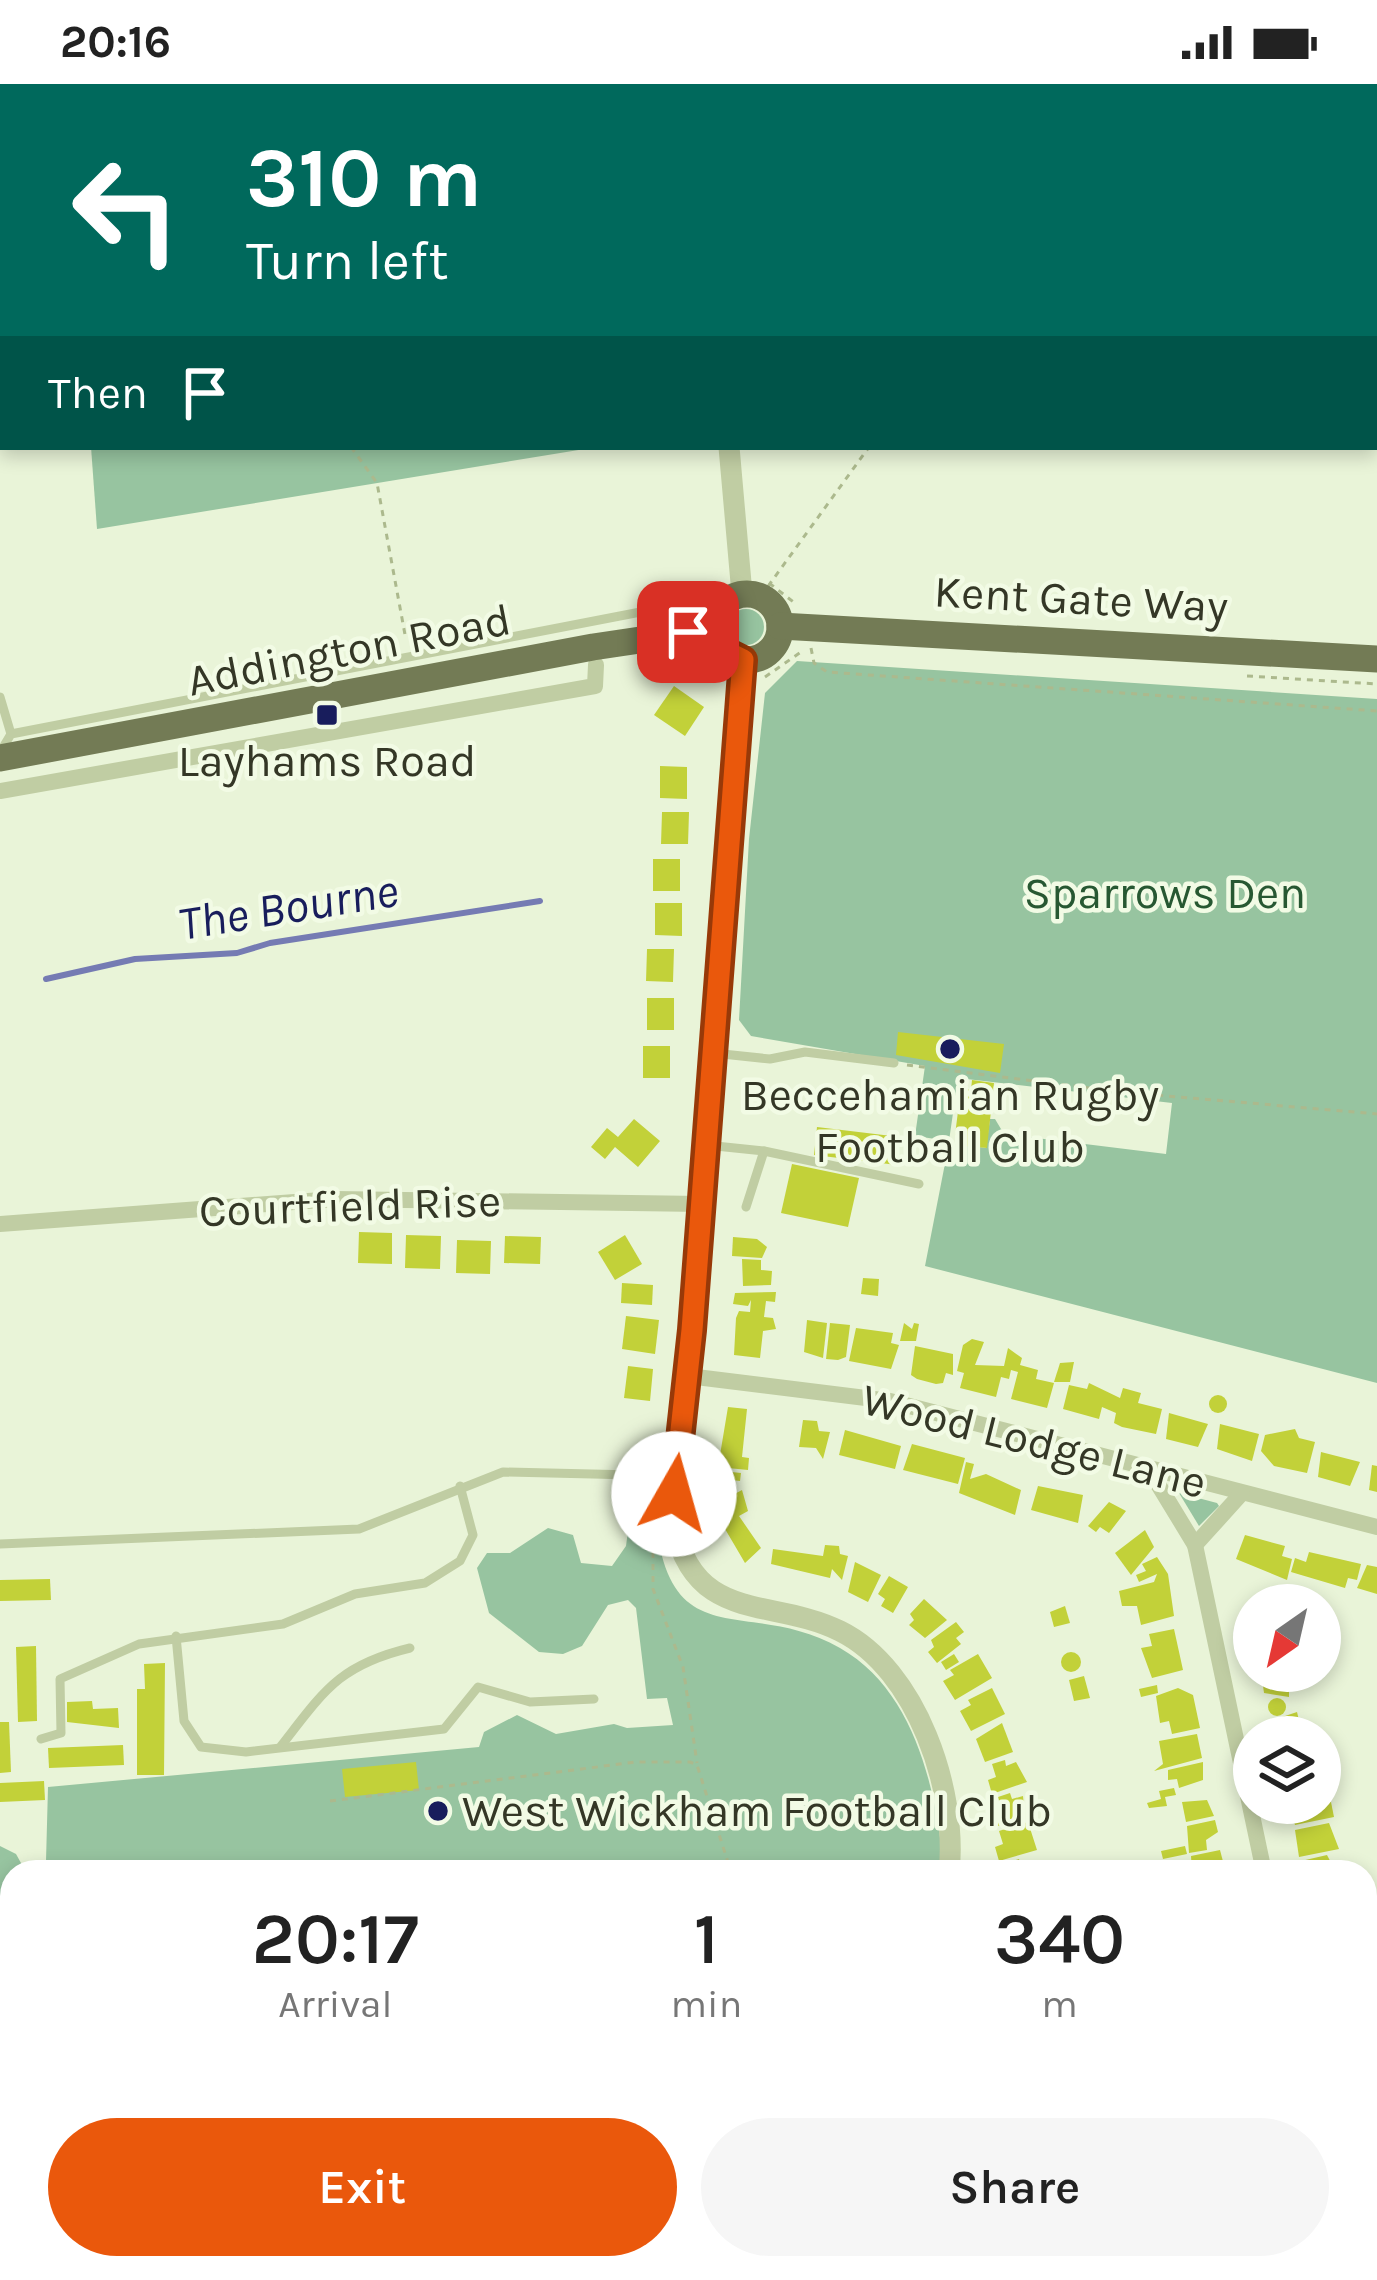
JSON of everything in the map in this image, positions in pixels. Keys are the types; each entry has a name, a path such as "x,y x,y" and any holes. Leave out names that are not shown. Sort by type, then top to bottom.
{"main road":[{"path":"752,595 776,610 780,626 772,648 743,660 723,650 714,629 720,608 752,595"},
{"name":"Addington Road","path":"4,749 595,656 660,622 714,629"},
{"name":"Kent Gate Way","path":"780,626 1377,659"}],"street":[{"path":"730,450 752,595"},
{"path":"0,791 595,686 595,656"},
{"path":"743,660 688,1376 666,1475 676,1536 689,1565 707,1587 740,1606 845,1634 894,1681 922,1729 946,1789 949,1860"},
{"name":"Courtfield Rise","path":"0,1224 335,1199 701,1204"},
{"name":"Wood Lodge Lane","path":"688,1376 865,1396 1377,1527"},
{"path":"1150,1471 1195,1545 1261,1860"},
{"path":"1195,1545 1242,1493"}],"lane":[{"path":"0,698 4,749 409,654 660,622 687,603"},
{"path":"713,1053 770,1059 805,1052 894,1063"},
{"path":"706,1145 764,1151 919,1184"},
{"path":"746,1208 764,1151"},
{"path":"0,1544 359,1529 503,1472 666,1475"},
{"path":"41,1739 61,1733 59,1678 140,1644 283,1624 355,1594 424,1583 460,1561 473,1534 460,1486"},
{"path":"176,1636 184,1720 201,1747 246,1752 444,1729 478,1687 530,1702 594,1699"},
{"path":"280,1747 333,1679 365,1659 410,1648"}],"path":[{"path":"352,450 377,483 409,654"},
{"path":"752,595 866,450"},
{"path":"812,649 814,663 826,672 1377,711"},
{"path":"894,1063 1121,1092 1377,1114"},
{"path":"666,1475 650,1527 653,1589 683,1667 697,1765 727,1860"},
{"path":"330,1802 636,1762 697,1765"}],"green space":[{"path":"91,450 579,450 97,529"},
{"path":"746,609 758,615 764,627 758,639 746,645 734,639 728,627 734,615"},
{"name":"Sparrows Den","path":"797,661 1377,699 1377,1383 925,1266 949,1143 986,1148 990,1119 995,1119 1004,1134 1166,1154 1172,1103 958,1078 949,1141 915,1136 925,1066 751,1036 739,1020 749,839 765,693"},
{"path":"642,1493 654,1496 660,1549 673,1584 691,1604 714,1615 805,1633 840,1648 887,1690 918,1747 942,1860 46,1860 48,1787 479,1747 484,1732 517,1715 556,1734 614,1724 627,1728 673,1725 667,1698 647,1699 636,1608 628,1600 608,1605 582,1646 563,1654 539,1652 489,1613 477,1568 487,1553 510,1553 548,1528 573,1535 581,1563 612,1566 626,1546 632,1501"},
{"path":"1179,1493 1217,1503 1219,1506 1199,1526"},
{"path":"0,1846 19,1860 0,1860"}],"building":[{"path":"674,686 704,707 685,736 654,715"},
{"path":"660,766 687,767 687,799 660,798"},
{"path":"662,812 689,812 688,844 661,844"},
{"path":"653,859 680,859 680,891 653,891"},
{"path":"655,903 682,903 682,936 655,935"},
{"path":"647,949 674,949 673,982 646,981"},
{"path":"647,998 674,998 674,1030 647,1030"},
{"name":"Beccehamian Rugby Football Club","path":"898,1032 1004,1044 1000,1073 896,1055"},
{"path":"643,1046 670,1046 670,1078 643,1078"},
{"path":"972,1080 994,1083 987,1148 964,1146 965,1137 955,1135 961,1088 971,1090"},
{"path":"634,1119 660,1141 638,1167 615,1147 605,1159 591,1147 607,1128 618,1137"},
{"path":"817,1127 900,1137 897,1165 814,1155"},
{"path":"792,1164 859,1178 848,1227 781,1213"},
{"path":"359,1232 392,1233 392,1264 358,1263"},
{"path":"406,1235 441,1236 440,1269 405,1268"},
{"path":"625,1235 642,1264 615,1280 598,1252"},
{"path":"505,1236 541,1237 540,1264 504,1263"},
{"path":"733,1237 757,1239 767,1247 762,1258 732,1256"},
{"path":"457,1240 491,1241 490,1274 456,1273"},
{"path":"742,1259 761,1260 761,1270 772,1271 771,1285 743,1286"},
{"path":"863,1278 879,1279 878,1296 861,1294"},
{"path":"622,1283 653,1285 652,1305 621,1303"},
{"path":"776,1292 775,1302 766,1301 764,1317 773,1318 776,1329 763,1331 760,1358 734,1355 736,1318 739,1311 750,1312 751,1300 748,1306 733,1304 735,1293"},
{"path":"626,1316 659,1320 655,1354 622,1349"},
{"path":"807,1320 827,1323 823,1358 804,1352"},
{"path":"830,1323 850,1325 846,1357 838,1360 826,1359"},
{"path":"904,1323 912,1329 914,1323 919,1324 916,1341 900,1341"},
{"path":"856,1328 893,1333 891,1343 899,1345 891,1369 849,1361"},
{"path":"972,1339 984,1342 975,1365 1004,1366 1008,1348 1022,1358 1020,1365 1038,1370 1036,1379 1054,1383 1047,1408 1011,1399 1018,1372 1011,1370 1009,1379 1001,1377 996,1397 960,1388 964,1373 957,1371 963,1345"},
{"path":"915,1346 953,1354 953,1375 946,1373 943,1383 936,1384 911,1375"},
{"path":"1074,1362 1070,1382 1054,1382 1060,1363"},
{"path":"628,1366 653,1369 650,1401 624,1398"},
{"path":"1089,1383 1120,1398 1123,1388 1141,1393 1138,1403 1162,1409 1156,1434 1114,1423 1116,1413 1102,1407 1099,1419 1063,1409 1069,1385 1087,1389"},
{"path":"1218,1395 1227,1404 1218,1413 1209,1404"},
{"path":"728,1407 747,1409 742,1457 749,1458 748,1470 718,1467"},
{"path":"1169,1413 1208,1424 1198,1447 1166,1439"},
{"path":"803,1420 817,1421 819,1431 830,1432 823,1459 816,1448 799,1447"},
{"path":"1220,1424 1259,1434 1252,1461 1217,1449"},
{"path":"1295,1429 1299,1438 1315,1442 1307,1473 1274,1466 1261,1451 1265,1435"},
{"path":"845,1430 901,1446 895,1469 839,1455"},
{"path":"912,1444 965,1458 958,1484 903,1470"},
{"path":"1321,1452 1360,1462 1350,1486 1318,1477"},
{"path":"966,1462 974,1464 970,1479 986,1474 1021,1490 1015,1515 959,1493"},
{"path":"1372,1465 1377,1466 1377,1492 1369,1490"},
{"path":"722,1471 741,1473 740,1481 722,1479"},
{"path":"1038,1486 1083,1495 1078,1523 1031,1510"},
{"path":"724,1489 729,1497 742,1490 748,1511 739,1516 761,1548 745,1563 711,1505 711,1496"},
{"path":"1109,1502 1126,1511 1109,1533 1100,1527 1096,1532 1088,1526"},
{"path":"1145,1530 1154,1547 1131,1575 1115,1553"},
{"path":"1245,1535 1285,1546 1282,1556 1292,1559 1287,1580 1236,1559"},
{"path":"825,1545 839,1546 840,1554 848,1556 842,1580 832,1569 830,1578 771,1564 773,1549 823,1556"},
{"path":"1309,1552 1361,1564 1357,1580 1348,1578 1345,1588 1291,1572 1295,1558 1306,1562"},
{"path":"1157,1557 1168,1574 1174,1616 1141,1625 1137,1606 1122,1606 1119,1591 1154,1582 1157,1574 1139,1582 1136,1575 1146,1571 1142,1564"},
{"path":"855,1562 881,1575 868,1602 848,1592"},
{"path":"1367,1565 1377,1567 1377,1594 1357,1588"},
{"path":"889,1576 908,1587 893,1613 881,1606 885,1599 878,1594"},
{"path":"50,1579 51,1600 0,1601 0,1580"},
{"path":"924,1599 947,1620 925,1638 909,1625 914,1620 910,1614"},
{"path":"1065,1606 1070,1623 1054,1627 1050,1612"},
{"path":"956,1622 964,1632 956,1638 961,1644 937,1663 928,1652 934,1647 931,1640"},
{"path":"1174,1629 1183,1670 1152,1678 1141,1648 1152,1646 1149,1634"},
{"path":"36,1646 37,1721 18,1722 16,1647"},
{"path":"1071,1652 1081,1662 1071,1672 1061,1662"},
{"path":"954,1654 959,1662 946,1670 941,1662"},
{"path":"978,1654 992,1678 955,1700 943,1681 954,1675 950,1670"},
{"path":"165,1663 164,1775 137,1775 137,1689 145,1689 144,1664"},
{"path":"1084,1676 1090,1698 1074,1701 1069,1680"},
{"path":"1157,1685 1158,1693 1141,1697 1139,1689"},
{"path":"992,1688 1005,1714 971,1731 960,1711 971,1705 968,1700"},
{"path":"1178,1688 1193,1695 1200,1728 1172,1734 1169,1721 1160,1723 1156,1696"},
{"path":"92,1701 93,1709 118,1708 119,1728 67,1722 67,1702"},
{"path":"1271,1701 1283,1701 1283,1713 1271,1713"},
{"path":"0,1722 9,1722 11,1772 0,1773"},
{"path":"1002,1723 1013,1752 985,1762 976,1739"},
{"path":"1197,1734 1202,1758 1154,1771 1163,1764 1159,1741"},
{"path":"123,1745 124,1765 49,1768 48,1748"},
{"path":"1005,1760 1006,1766 1016,1762 1027,1782 992,1794 988,1780 996,1777 992,1764"},
{"path":"416,1762 419,1790 345,1797 342,1769"},
{"path":"1203,1762 1203,1780 1179,1788 1177,1779 1168,1780 1168,1770"},
{"path":"44,1781 45,1800 0,1802 0,1783"},
{"path":"1174,1788 1176,1795 1165,1797 1167,1806 1149,1808 1147,1803 1161,1799 1159,1791"},
{"path":"1010,1793 1012,1799 1023,1796 1025,1817 998,1826 993,1813 1002,1810 998,1797"},
{"path":"1207,1800 1214,1816 1186,1822 1182,1802"},
{"path":"1215,1820 1218,1832 1206,1840 1207,1850 1189,1853 1187,1826"},
{"path":"1028,1822 1037,1850 999,1860 995,1847 1003,1844 999,1831"},
{"path":"1329,1824 1339,1849 1299,1857 1295,1830"},
{"path":"1185,1846 1187,1854 1163,1859 1161,1851"},
{"path":"1220,1850 1223,1860 1191,1860 1191,1856"}],"waterway":[{"name":"The Bourne","path":"46,979 135,959 237,953 270,943 540,901"}],"place":[{"name":"Layhams Road","path":"327,715"},
{"name":"Beccehamian Rugby Football Club","path":"950,1049"},
{"name":"West Wickham Football Club","path":"438,1811"}],"route":[{"path":"674,1494 692,1330 743,660 723,650 714,629 688,632"}]}
